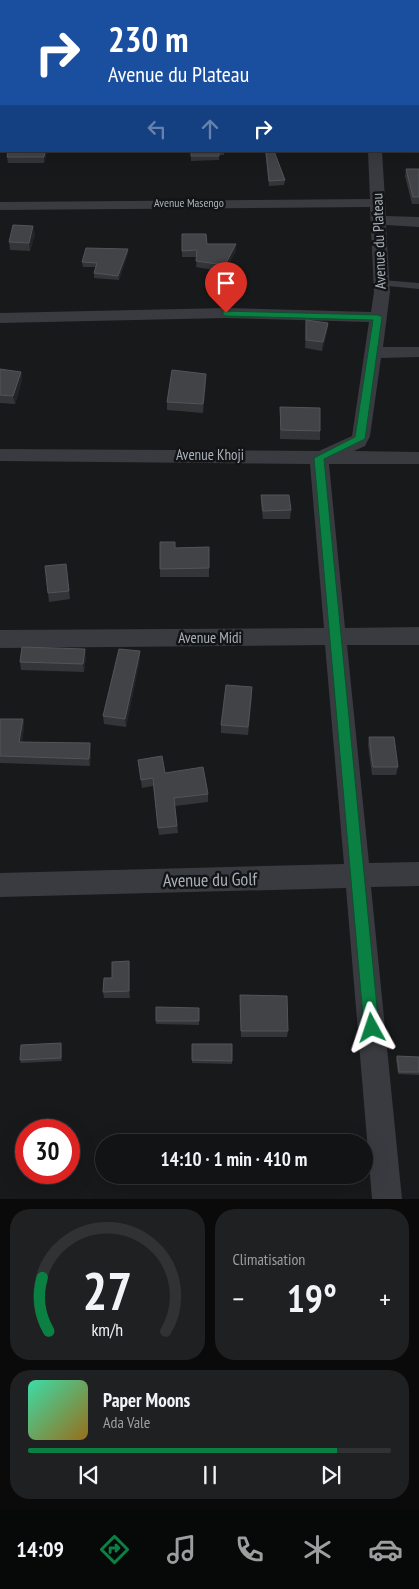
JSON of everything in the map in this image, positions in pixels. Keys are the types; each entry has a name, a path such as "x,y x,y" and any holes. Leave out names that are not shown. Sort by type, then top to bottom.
{"street":[{"name":"Avenue du Plateau","path":"319,458 360,439 374,353 382,283 375,152"},
{"name":"Avenue Masengo","path":"0,206 149,203 379,212 419,222"},
{"path":"382,283 419,286"},
{"path":"0,318 226,313 378,317"},
{"path":"374,353 419,352"},
{"name":"Avenue Khoji","path":"0,455 419,458"},
{"path":"319,458 387,1199"},
{"name":"Avenue Midi","path":"0,638 336,638 419,636"},
{"name":"Avenue du Golf","path":"0,885 419,874"}],"building":[{"path":"8,152 45,152 44,157 7,157"},
{"path":"191,152 219,152 219,156 191,156"},
{"path":"266,152 274,152 285,180 269,181"},
{"path":"406,169 419,169 419,197 413,197"},
{"path":"13,225 33,226 29,243 9,242"},
{"path":"182,234 206,234 207,244 236,244 225,265 196,261 197,250 182,251"},
{"path":"86,248 128,249 118,276 94,273 97,263 82,262"},
{"path":"306,320 328,323 323,342 306,340"},
{"path":"0,369 21,372 13,396 0,395"},
{"path":"172,370 206,374 203,404 167,402"},
{"path":"280,407 320,408 320,431 281,430"},
{"path":"261,495 289,495 291,510 263,511"},
{"path":"160,542 175,542 175,548 209,547 209,568 160,569"},
{"path":"66,564 69,591 48,593 45,566"},
{"path":"22,647 85,649 83,664 20,662"},
{"path":"119,649 140,651 125,719 103,716"},
{"path":"226,685 252,687 248,727 221,725"},
{"path":"0,719 23,719 19,742 90,743 89,759 0,756"},
{"path":"369,737 394,737 398,767 373,767"},
{"path":"162,756 165,773 203,767 208,794 174,798 177,826 158,828 153,778 141,780 138,760"},
{"path":"129,961 129,991 103,992 104,978 112,978 112,962"},
{"path":"240,995 287,996 288,1031 241,1031"},
{"path":"156,1007 199,1008 199,1021 156,1021"},
{"path":"61,1043 61,1058 20,1060 21,1045"},
{"path":"192,1044 232,1044 232,1061 192,1060"},
{"path":"397,1056 419,1057 419,1072 399,1072"}],"route":[{"path":"226,313 378,317 360,439 358,442 319,458 372,1028"}]}
